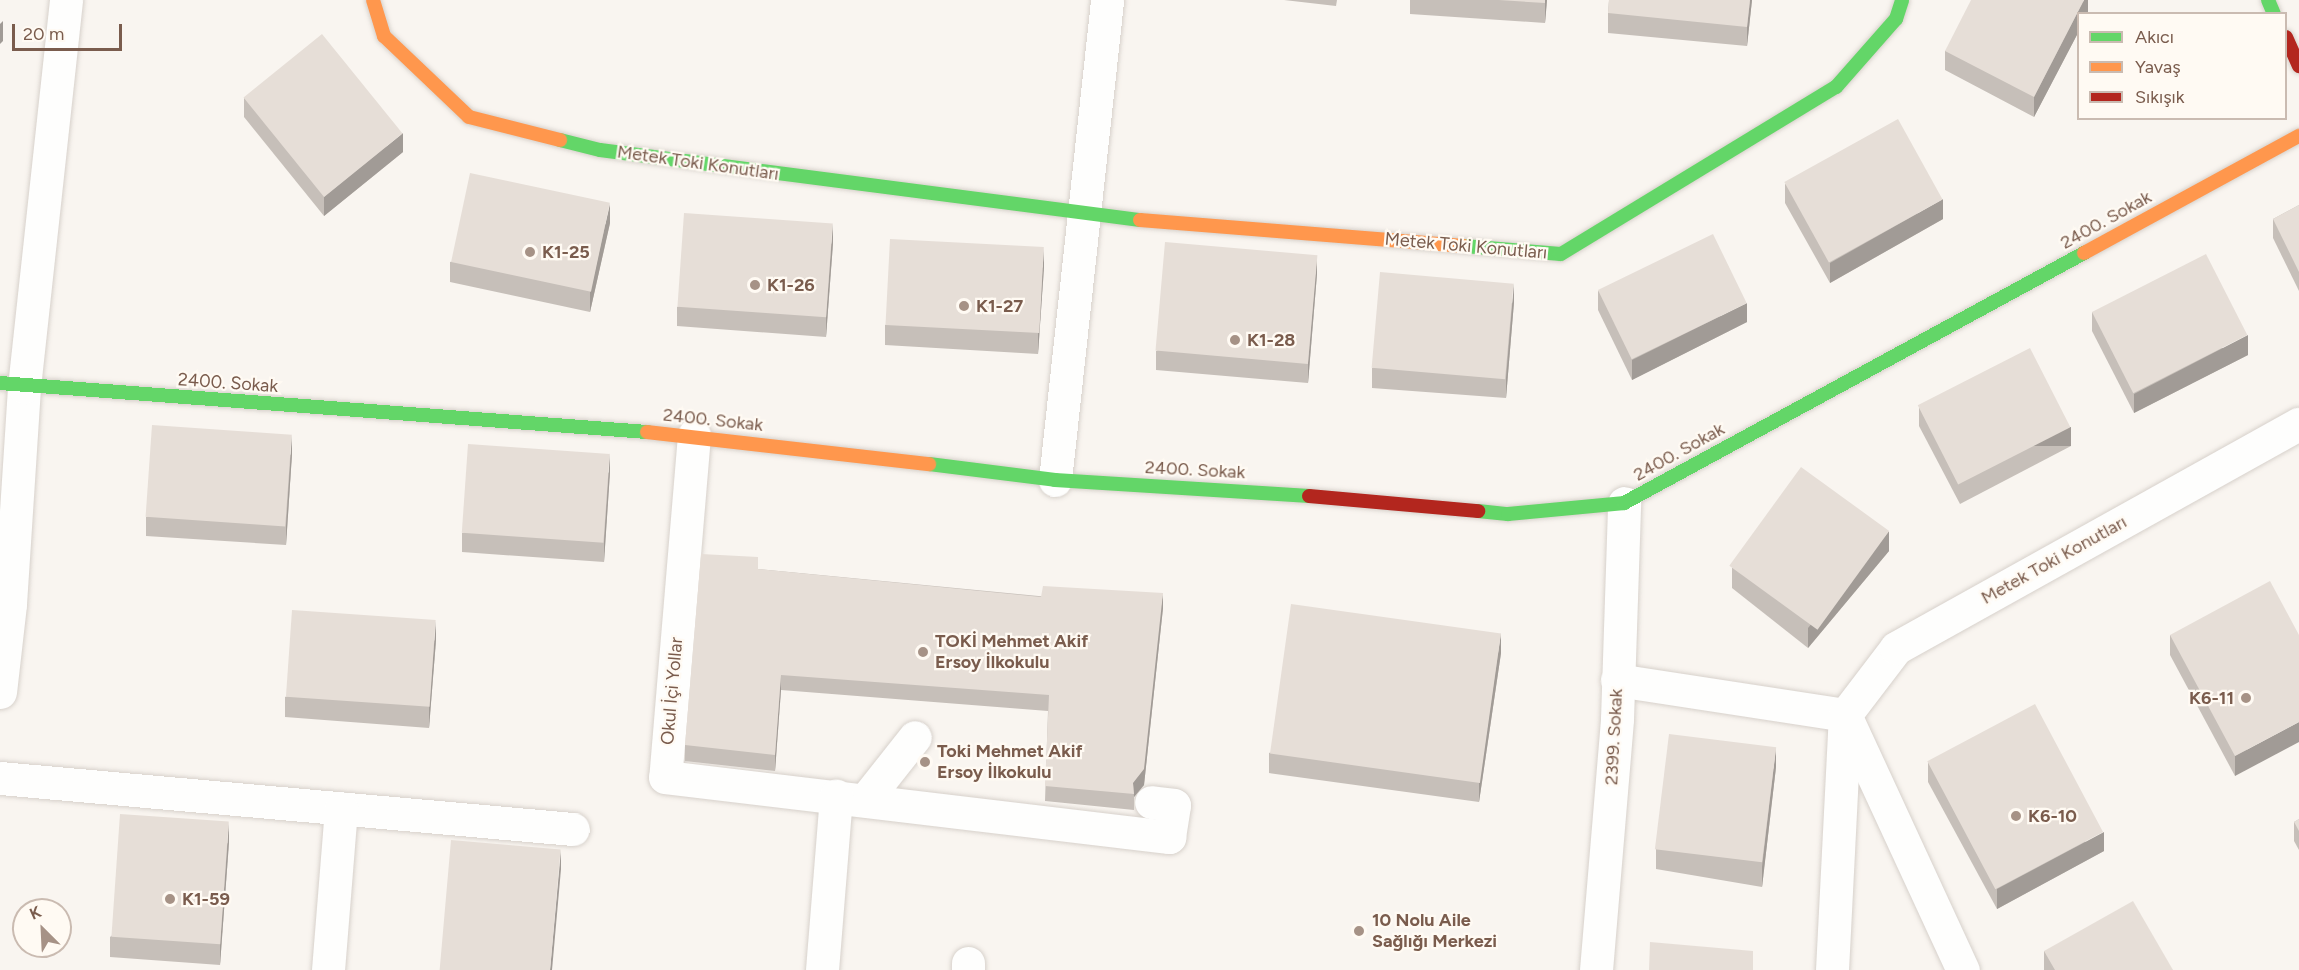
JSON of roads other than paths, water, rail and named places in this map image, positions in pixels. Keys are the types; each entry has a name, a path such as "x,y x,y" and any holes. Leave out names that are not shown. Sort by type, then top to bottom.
{"main road":[{"name":"Metek Toki Konutları","path":"373,0 384,36 469,117 600,150 1084,215 1562,254 1836,87 1896,19 1902,0"},
{"path":"2287,39 2299,66"},
{"name":"2400. Sokak","path":"12,385 694,435 1055,480 1277,493 1508,514 1624,503 2299,136"}],"street":[{"path":"0,692 10,604 12,385 66,0"},
{"path":"1055,480 1107,0"},
{"name":"Okul İçi Yollar","path":"694,435 665,777 1169,837 1174,805 1150,802"},
{"name":"Metek Toki Konutları","path":"1845,715 1896,648 2295,436"},
{"name":"2399. Sokak","path":"1596,970 1617,719 1624,503"},
{"path":"1617,680 1845,715"},
{"path":"1832,970 1845,715"},
{"path":"1845,715 1963,970"},
{"path":"822,970 850,798 915,737"},
{"path":"0,778 573,830"},
{"path":"328,970 341,809"}],"place":[{"name":"K1-25","path":"530,252"},
{"name":"K1-26","path":"755,285"},
{"name":"K1-27","path":"964,306"},
{"name":"K1-28","path":"1235,340"},
{"name":"TOKİ Mehmet Akif Ersoy İlkokulu","path":"923,652"},
{"name":"K6-11","path":"2246,698"},
{"name":"Toki Mehmet Akif Ersoy İlkokulu","path":"925,762"},
{"name":"K6-10","path":"2016,816"},
{"name":"K1-59","path":"170,899"},
{"name":"10 Nolu Aile Sağlığı Merkezi","path":"1359,931"}]}
